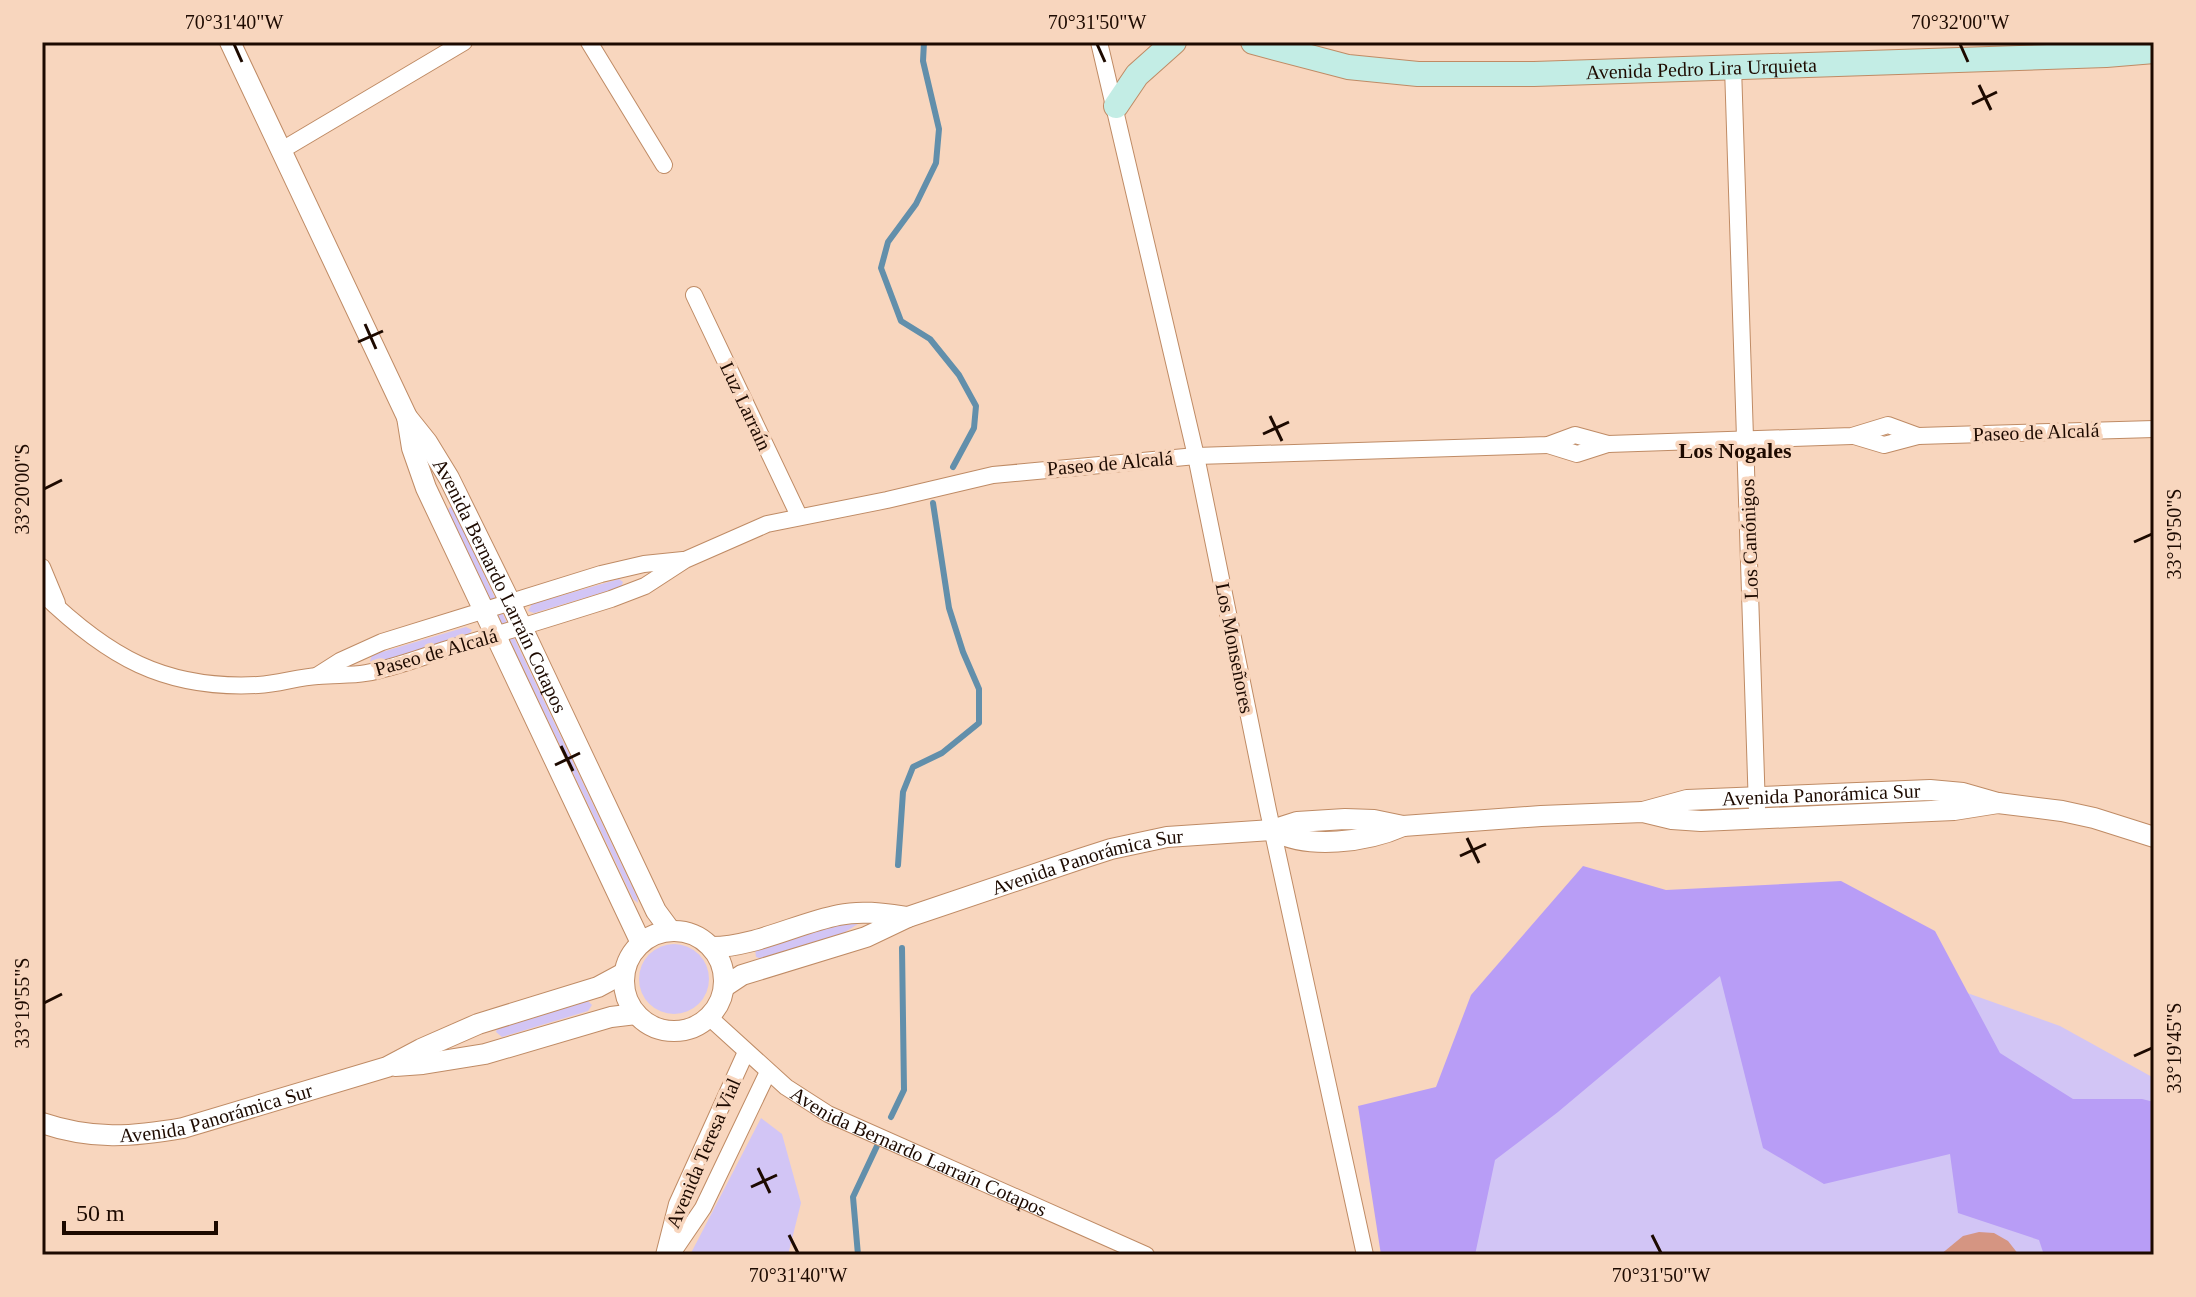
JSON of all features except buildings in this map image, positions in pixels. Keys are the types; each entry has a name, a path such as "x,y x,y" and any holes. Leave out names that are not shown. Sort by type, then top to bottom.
{"main road":[{"path":"1116,106 1137,75 1174,42"},
{"name":"Avenida Pedro Lira Urquieta","path":"1253,42 1348,67 1396,73 1534,74 2154,51"}],"street":[{"name":"Avenida Bernardo Larraín Cotapos","path":"230,42 407,417 418,468 641,943"},
{"path":"282,150 464,42"},
{"path":"589,42 664,165"},
{"name":"Los Monseñores","path":"1099,42 1196,456 1272,830 1365,1255"},
{"name":"Los Canónigos","path":"1733,67 1757,820"},
{"name":"Luz Larraín","path":"694,295 799,516"},
{"name":"Avenida Bernardo Larraín Cotapos","path":"407,417 449,478 656,911 670,930"},
{"name":"Paseo de Alcalá","path":"42,593 85,633 106,648 144,667 214,685 256,686 317,675 369,672 628,593 666,574 685,560 767,524 993,475 1196,456 1548,445 1575,435 1608,444 1852,436 1888,425 1918,436 2154,429"},
{"name":"Paseo de Alcalá","path":"317,675 382,642 483,610 623,569 685,560"},
{"path":"42,567 60,611"},
{"path":"560,771 585,760"},
{"name":"Avenida Panorámica Sur","path":"724,987 742,975 866,937 908,917 1132,844 1192,834 1272,830 1297,822 1374,820 1403,826 1643,812 1687,800 1930,790 2062,811 2154,837"},
{"name":"Avenida Panorámica Sur","path":"1643,812 1687,821 1757,820 1954,810 1998,803"},
{"name":"Avenida Panorámica Sur","path":"712,947 734,945 841,914 876,913 908,917"},
{"path":"670,930 693,934 712,947 723,966 724,987 719,1004 709,1017 692,1028 672,1031 652,1026 636,1014 626,995 624,973 630,956 641,943 670,930"},
{"name":"Avenida Panorámica Sur","path":"42,1123 100,1136 148,1134 183,1128 387,1067 478,1024 598,987 624,973"},
{"name":"Avenida Panorámica Sur","path":"387,1067 485,1054 611,1017 636,1014"},
{"name":"Avenida Bernardo Larraín Cotapos","path":"709,1017 768,1072 828,1114 1146,1255"},
{"name":"Avenida Teresa Vial","path":"664,1255 677,1204 746,1052"},
{"name":"Avenida Teresa Vial","path":"671,1255 703,1208 768,1072"}],"shaded area":[{"path":"450,507 638,903 633,899 448,510"},
{"path":"619,579 623,582 621,587 534,613 528,611 532,604"},
{"path":"466,627 472,630 470,633 375,664 370,661 372,655"},
{"path":"1583,866 1666,890 1841,881 1935,931 2000,1053 2073,1099 2142,1099 2154,1102 2154,1255 2044,1255 2039,1240 1958,1213 1950,1154 1824,1184 1763,1148 1720,976 1558,1112 1495,1160 1475,1255 1381,1255 1358,1106 1436,1087 1471,995"},
{"path":"858,924 837,937 762,959 756,957 755,949 826,925"},
{"path":"674,944 699,954 709,979 699,1004 674,1014 649,1004 639,979 649,954"},
{"path":"1838,947 2060,1026 2154,1078 2154,1255 1422,1255 1546,1002"},
{"path":"587,1000 592,1005 588,1011 502,1037 496,1032 498,1027"},
{"path":"761,1118 782,1134 801,1203 788,1255 690,1255"}],"waterway":[{"path":"924,42 923,61 939,129 936,163 916,204 888,242 881,268 901,321 930,339 959,375 976,406 974,428 953,467"},
{"path":"898,865 903,792 913,767 942,753 979,723 979,689 949,608 933,503"},
{"path":"891,1117 904,1090 902,948"},
{"path":"858,1255 853,1197 877,1146"}],"district":[{"name":"Los Nogales","path":"1735,450"}]}
